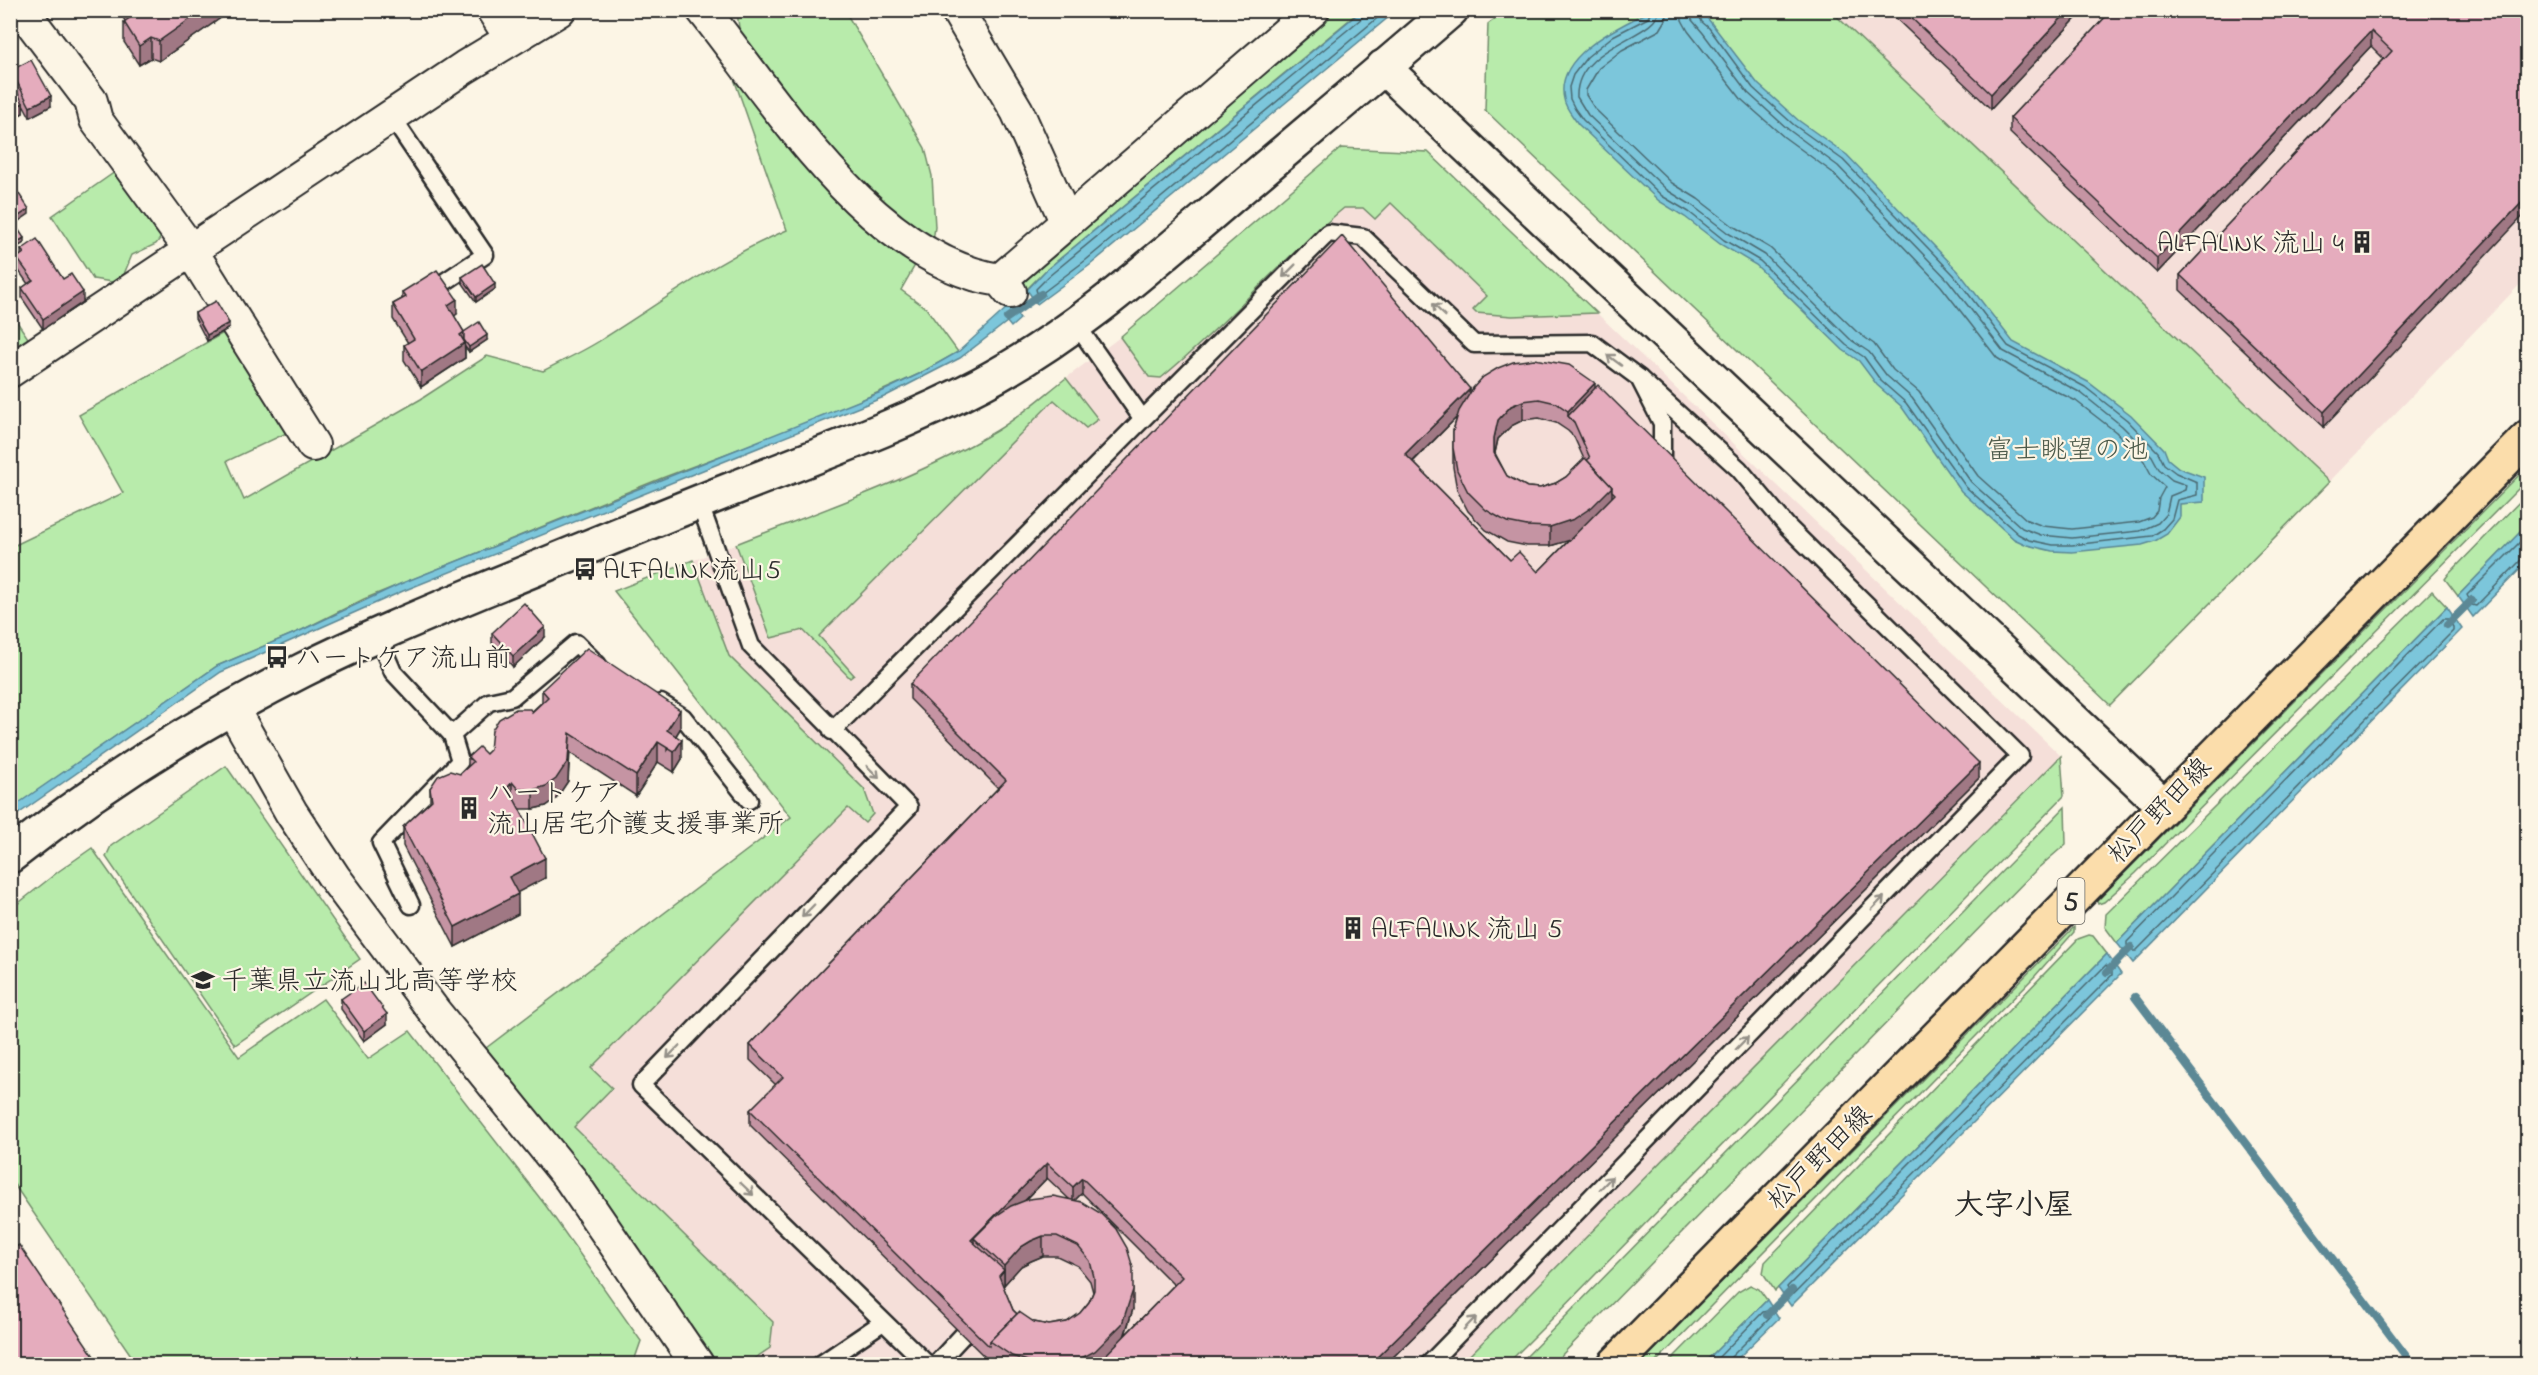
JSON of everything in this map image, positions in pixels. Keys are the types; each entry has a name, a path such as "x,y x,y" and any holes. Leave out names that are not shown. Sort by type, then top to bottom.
{"main road":[{"name":"松戸野田線","path":"1615,1365 2163,805 2528,437"}],"street":[{"path":"22,10 91,101 96,120 190,249 314,446"},
{"path":"493,10 511,38"},
{"path":"10,371 391,116 511,38 559,10"},
{"path":"703,10 832,174 871,212 903,238 927,253 1005,286 1066,221 1313,10"},
{"path":"10,856 118,778 232,708 306,668 377,634 699,502 866,438 940,405 1008,369 1123,290 1451,10"},
{"path":"961,12 1017,111 1066,221"},
{"path":"1383,68 2163,805"},
{"path":"232,708 291,812 334,878 441,1019 571,1180 697,1365"}],"lane":[{"path":"391,116 485,255 446,281"},
{"path":"832,731 1328,233 1363,237 1474,345 1592,343 1639,378 1739,469 1787,526 2020,756 1429,1365"},
{"path":"1076,324 1142,418"},
{"path":"1639,378 1662,423 1662,464"},
{"path":"699,502 751,646 909,807 641,1084 927,1365"},
{"path":"377,634 393,672 452,735 460,761 381,843 411,905"},
{"path":"452,735 489,702 512,697 576,643 592,660 612,673"},
{"path":"642,692 683,717 749,800"},
{"path":"822,1365 841,1359 883,1322"},
{"path":"936,1365 963,1335"}],"shaded area":[{"name":"ALFALINK 流山 4","path":"1831,11 2527,11 2527,277 2329,482"},
{"name":"ALFALINK 流山 5","path":"1341,148 1428,152 2061,756 1461,1364 712,1364 630,1238 569,1155 482,1051 791,817 614,591 837,505 949,456 998,430 1120,337"}],"green space":[{"path":"737,11 845,11 925,148 932,176 935,227 933,241 866,195 742,54"},
{"path":"1333,11 1360,11 1045,271 1024,292 1018,286 1072,241 1070,237"},
{"name":"富士眺望の池","path":"1506,11 1831,11 2329,482 2110,705 1485,110 1488,24"},
{"path":"725,53 919,258 901,290 926,308 958,352 919,374 826,416 662,478 364,599 302,630 217,666 11,809 11,547 123,493 79,415 232,328 293,430 227,461 244,500 421,399 487,356 543,371 589,347 693,280 762,241 787,230"},
{"path":"1341,148 1428,152 1597,313 1512,316 1476,313 1473,310 1487,296 1391,203 1375,219 1363,208 1344,208 1297,249 1185,358 1161,378 1149,377 1120,337"},
{"path":"115,172 162,236 156,244 132,255 124,274 112,282 93,279 52,216"},
{"path":"10,300 13,316 32,344 10,359"},
{"path":"1066,378 1098,419 1086,428 1054,400 819,636 854,675 850,678 803,630 771,638 736,544 869,492 966,448 1014,419"},
{"path":"2527,467 2527,480 2136,873 2104,902 2098,904 2097,901"},
{"path":"2527,494 2527,525 2458,596 2445,579"},
{"path":"693,560 729,656 864,789 873,814 865,823 848,808 591,1068 612,1088 574,1127 773,1322 770,1348 746,1364 712,1364 630,1238 569,1155 482,1051 791,817 614,591"},
{"path":"2432,591 2447,607 2117,943 2105,927 2106,914"},
{"path":"2061,756 2064,796 1544,1327 1507,1364 1461,1364"},
{"path":"226,766 360,959 235,1045 106,857 111,846"},
{"path":"2065,807 2066,844 2037,869 1553,1364 1519,1364"},
{"name":"千葉県立流山北高等学校","path":"92,848 239,1057 323,999 368,1059 410,1031 546,1206 641,1341 633,1364 137,1364 11,1180 11,909"},
{"path":"2074,927 2074,932 2035,976 1654,1364 1640,1364"},
{"path":"2093,936 2107,954 1775,1291 1763,1273 1765,1262 2078,939"},
{"path":"1750,1285 1759,1289 1767,1300 1703,1364 1667,1364 1738,1292"}],"water":[{"path":"1361,11 1396,11 1090,265 1037,304 1027,290 1045,271"},
{"path":"1645,11 1702,11 1758,84 1798,120 1847,155 1958,271 2013,342 2088,382 2131,415 2164,449 2168,459 2179,468 2204,477 2204,502 2180,504 2180,517 2167,534 2142,545 2072,552 2052,551 2027,545 2014,539 1961,491 1901,406 1877,385 1859,361 1843,350 1756,265 1720,244 1685,217 1659,201 1578,124 1564,99 1563,84 1568,70 1590,46 1646,13"},
{"path":"1010,305 1020,319 1011,327 1007,322 960,358 884,397 403,591 221,672 11,819 10,809 217,666 302,630 400,584 881,392 958,352"},
{"path":"2527,525 2527,562 2473,617 2458,596"},
{"path":"2447,607 2462,629 2133,963 2117,943"},
{"path":"2107,954 2121,974 1791,1306 1778,1288"},
{"path":"1767,1300 1779,1318 1732,1364 1703,1364"}],"building":[{"path":"132,10 203,10 159,41 151,38 139,46 124,22 134,15"},
{"path":"1903,10 2069,10 1991,94"},
{"name":"ALFALINK 流山 4","path":"2112,10 2513,10 2528,24 2528,196 2324,412 2180,275 2392,51 2371,31 2157,258 2010,118"},
{"path":"31,60 51,96 30,107 11,70"},
{"path":"10,79 23,103 10,110"},
{"path":"17,191 29,209 10,222 10,195"},
{"path":"14,223 24,238 10,247 10,225"},
{"name":"ALFALINK 流山 5","path":"1342,236 1470,389 1405,454 1510,560 1519,552 1538,572 1615,494 1612,487 1587,460 1590,458 1574,422 1568,416 1598,385 1979,763 1369,1365 1096,1365 1182,1277 1082,1178 1073,1187 1047,1163 971,1240 1004,1270 999,1276 1013,1310 1017,1314 990,1341 989,1346 750,1110 783,1077 750,1045 1006,780 910,684"},
{"path":"37,239 63,279 71,274 83,292 43,319 22,288 33,280 17,258 24,253 21,250"},
{"path":"482,264 495,284 476,297 462,277"},
{"path":"437,270 457,299 448,305 464,332 460,335 465,343 421,372 404,345 414,339 393,304 406,297 402,292"},
{"path":"216,301 229,323 207,335 195,313"},
{"path":"479,322 487,335 469,347 464,340 464,332"},
{"path":"1534,359 1569,365 1595,383 1568,411 1556,403 1539,399 1523,401 1511,406 1498,420 1494,438 1494,453 1507,476 1527,487 1540,488 1566,477 1585,458 1612,487 1592,507 1574,519 1550,527 1507,522 1486,510 1468,492 1457,470 1453,448 1453,431 1459,411 1473,388 1483,377 1513,362"},
{"path":"524,603 545,627 513,656 492,633"},
{"name":"ハートケア 流山居宅介護支援事業所","path":"587,648 680,710 667,730 682,740 674,752 658,742 636,776 570,733 568,761 556,779 546,786 533,790 518,789 512,782 508,787 545,858 509,877 518,894 455,927 403,827 432,800 430,788 438,776 450,771 460,774 473,762 468,757 479,747 486,754 490,750 492,730 499,719 516,709 530,709 532,712 548,697 542,690"},
{"path":"364,983 387,1014 364,1031 341,999"},
{"path":"1053,1196 1082,1202 1100,1213 1116,1229 1127,1248 1133,1268 1133,1290 1122,1324 1095,1351 1076,1361 1040,1365 1012,1356 990,1341 1019,1312 1034,1322 1049,1325 1067,1322 1080,1313 1089,1302 1094,1290 1090,1261 1078,1246 1057,1236 1043,1236 1021,1247 1004,1266 974,1238 996,1216 1011,1206 1029,1199"},
{"path":"19,1245 100,1365 10,1365 10,1250"}],"waterway":[{"path":"1007,318 1041,294"},
{"path":"2447,625 2472,600"},
{"path":"2107,972 2131,947"},
{"path":"2135,997 2412,1364"},
{"path":"1767,1315 1792,1290"}],"place":[{"name":"ALFALINK 流山 4","path":"2362,242"},
{"name":"ALFALINK流山5","path":"585,569"},
{"name":"ハートケア流山前","path":"277,657"},
{"name":"ハートケア 流山居宅介護支援事業所","path":"469,808"},
{"name":"ALFALINK 流山 5","path":"1353,928"},
{"name":"千葉県立流山北高等学校","path":"203,980"}],"district":[{"name":"大字小屋","path":"2014,1204"}]}
